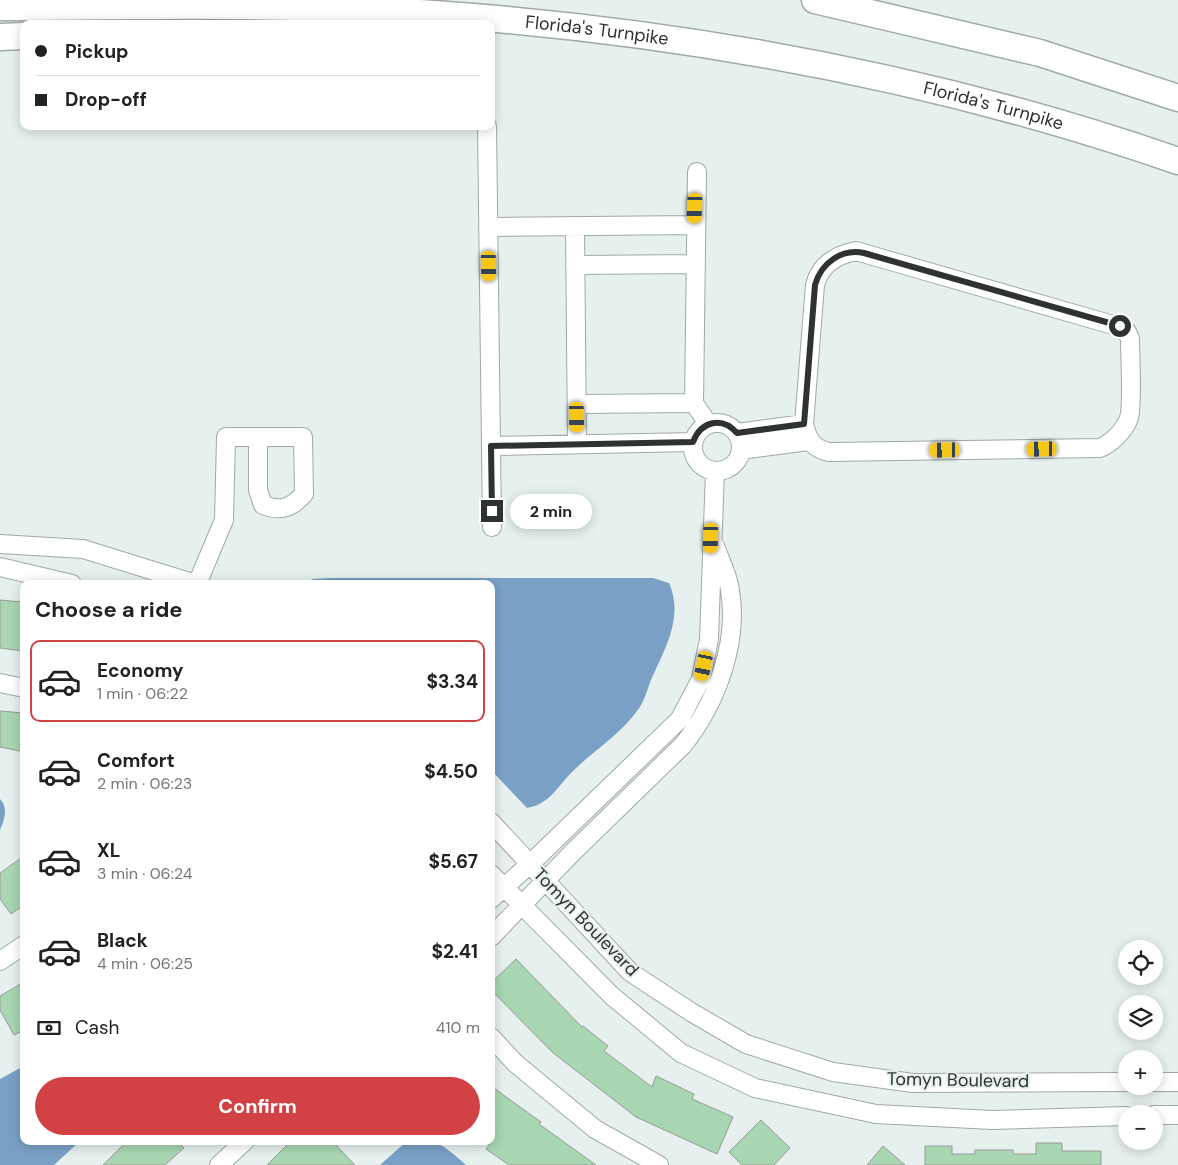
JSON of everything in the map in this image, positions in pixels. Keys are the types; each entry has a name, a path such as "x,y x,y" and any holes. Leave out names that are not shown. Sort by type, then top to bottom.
{"highway":[{"path":"815,0 1040,53 1178,98"},
{"name":"Florida's Turnpike","path":"0,7 293,7 492,20"},
{"path":"249,20 293,7"},
{"name":"Florida's Turnpike","path":"495,20 567,26 797,61 958,96 1122,142 1178,161"},
{"path":"0,37 20,36"}],"street":[{"path":"487,130 492,527"},
{"path":"697,172 694,403 708,424"},
{"path":"488,227 695,225"},
{"path":"575,226 577,444"},
{"path":"856,251 864,253 1120,326 1127,332 1130,339 1129,417 1109,444 1100,448 829,452 818,450 806,432 815,285 818,274 829,262 846,253 856,251"},
{"path":"575,265 695,264"},
{"path":"577,404 694,403"},
{"path":"723,423 739,442 736,462 730,467 715,471 700,464 695,457 693,442 701,428 708,424 723,423"},
{"path":"739,442 806,432"},
{"path":"199,580 224,520 226,437 258,437"},
{"path":"491,446 693,442"},
{"path":"498,893 680,719 701,680 709,639 711,538 715,471"},
{"path":"495,933 573,852 695,731 716,689 731,636 732,610 730,588 711,538"},
{"path":"0,544 83,549 187,580"},
{"path":"0,567 55,580"},
{"path":"0,683 20,687"},
{"path":"680,719 695,731"},
{"name":"Tomyn Boulevard","path":"495,826 630,972 746,1044 833,1072 913,1082 1118,1082"},
{"name":"Tomyn Boulevard","path":"498,893 523,906 612,996 681,1053 755,1088 876,1114 992,1120 1118,1116"},
{"path":"0,961 20,948"},
{"path":"495,1041 515,1063 595,1129 659,1165"},
{"path":"1163,1082 1178,1082"},
{"path":"1163,1115 1178,1115"},
{"path":"219,1165 241,1145"}],"water":[{"path":"653,578 669,583 673,596 674,620 667,644 643,700 630,720 570,774 552,795 541,803 527,808 495,774 495,580 312,579"},
{"path":"0,799 5,811 0,830"},
{"path":"20,1068 20,1145 76,1145 54,1165 0,1165 0,1079"},
{"path":"402,1145 440,1145 466,1165 380,1165"}],"building":[{"path":"0,600 20,602 20,650 0,648"},
{"path":"0,711 20,713 20,751 0,747"},
{"path":"20,859 20,908 11,914 0,899 0,873"},
{"path":"516,959 582,1027 608,1046 604,1051 652,1087 656,1076 694,1094 692,1099 733,1117 717,1154 636,1117 552,1052 495,994 495,979"},
{"path":"20,984 20,1032 14,1035 0,1010 0,996"},
{"path":"495,1089 541,1122 539,1124 596,1165 509,1165 486,1149 489,1145 495,1145"},
{"path":"761,1120 790,1148 774,1165 742,1165 729,1152"},
{"path":"1036,1143 1062,1143 1062,1151 1101,1151 1101,1165 925,1165 925,1146 952,1146 952,1154 975,1154 975,1150 1013,1150 1013,1154 1036,1154"},
{"path":"123,1145 181,1145 184,1148 165,1165 103,1165"},
{"path":"287,1145 336,1145 355,1165 267,1165"},
{"path":"883,1146 905,1165 867,1165"}],"route":[{"path":"492,511 491,446 693,442 701,428 715,422 730,426 737,433 804,424 815,285 818,274 829,262 846,253 856,251 864,253 1120,326"}]}
